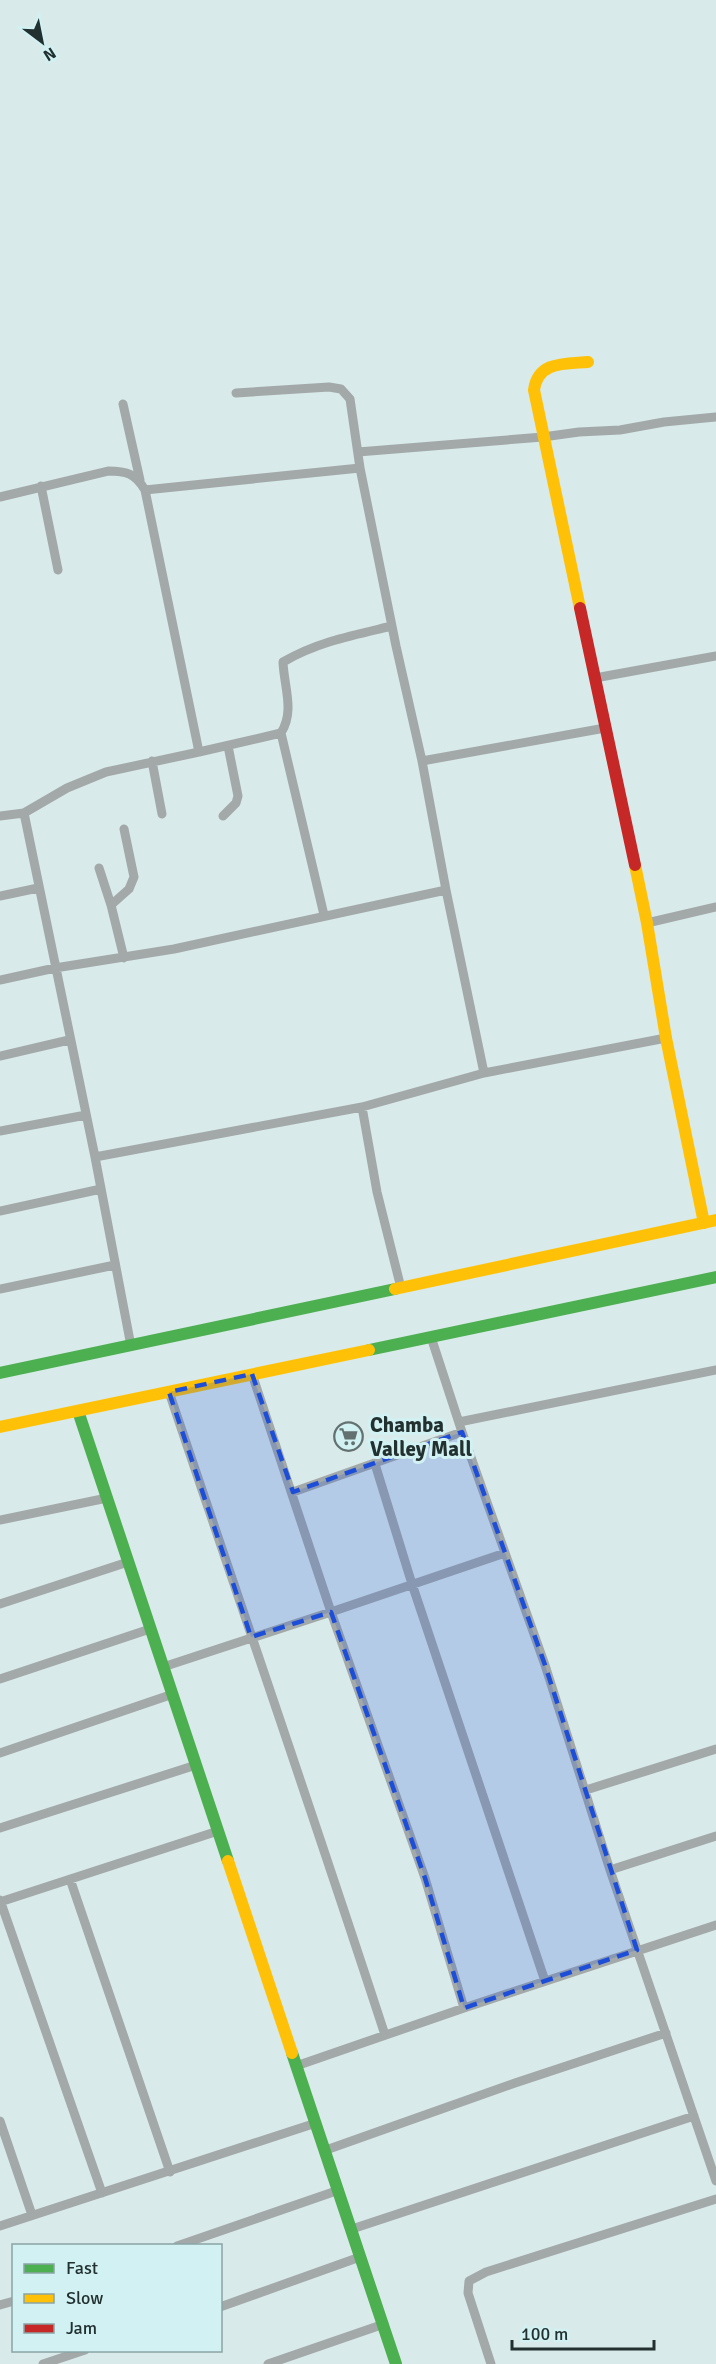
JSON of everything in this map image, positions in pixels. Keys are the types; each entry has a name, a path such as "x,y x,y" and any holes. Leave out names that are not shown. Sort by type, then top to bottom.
{"street":[{"path":"0,1373 710,1222 666,1038 646,923 534,390 536,378 544,369 588,362"},
{"path":"236,393 329,387 341,389 350,399 360,468 422,761 484,1073"},
{"path":"123,404 143,486 199,752"},
{"path":"358,452 634,429 664,422 716,417"},
{"path":"143,486 360,468"},
{"path":"0,497 108,471 131,473 143,486"},
{"path":"41,486 58,570"},
{"path":"324,915 281,733 288,720 289,708 283,662 300,652 332,639 392,626"},
{"path":"595,678 716,656"},
{"path":"422,761 605,728"},
{"path":"0,816 24,813 67,788 106,772 281,733"},
{"path":"223,816 236,803 238,796 228,746"},
{"path":"152,761 162,814"},
{"path":"24,813 69,1040 95,1157 131,1346"},
{"path":"111,905 129,889 134,877 124,829"},
{"path":"99,868 124,958"},
{"path":"0,896 38,888"},
{"path":"0,980 56,968 185,947 446,890"},
{"path":"646,923 716,907"},
{"path":"95,1157 362,1107 484,1073 666,1038"},
{"path":"0,1056 69,1040"},
{"path":"362,1107 377,1192 401,1288"},
{"path":"0,1131 86,1115"},
{"path":"0,1211 101,1190"},
{"path":"0,1290 115,1265"},
{"path":"0,1427 716,1277"},
{"path":"431,1337 586,1790 610,1870 716,2181"},
{"path":"459,1422 716,1370"},
{"path":"252,1374 425,1878 464,2007"},
{"path":"169,1392 251,1637 312,1809 385,2035"},
{"path":"78,1411 396,2364"},
{"path":"292,1492 462,1432"},
{"path":"375,1464 412,1584 545,1981"},
{"path":"0,1520 107,1498"},
{"path":"163,1666 505,1553"},
{"path":"0,1604 128,1562"},
{"path":"0,1679 150,1629"},
{"path":"0,1753 173,1694"},
{"path":"586,1790 716,1749"},
{"path":"0,1828 196,1765"},
{"path":"102,2193 0,1901 218,1831"},
{"path":"610,1870 716,1836"},
{"path":"70,1879 170,2172"},
{"path":"296,2066 464,2007 716,1925"},
{"path":"326,2150 515,2083 666,2033"},
{"path":"352,2229 694,2116"},
{"path":"0,2121 32,2215"},
{"path":"0,2226 316,2123"},
{"path":"183,2244 339,2190"},
{"path":"490,2364 468,2293 469,2281 486,2272 716,2199"},
{"path":"222,2306 360,2257"},
{"path":"268,2364 384,2324"},
{"path":"43,2364 79,2352"}],"highlighted area":[{"path":"252,1374 293,1492 462,1432 545,1665 637,1950 464,2008 425,1878 331,1612 251,1637 169,1392"}],"traffic: fast":[{"path":"369,1350 716,1277"},
{"path":"0,1373 395,1289"},
{"path":"78,1411 228,1861"},
{"path":"292,2053 396,2364"}],"traffic: slow":[{"path":"580,608 534,390 541,374 547,369 562,364 588,362"},
{"path":"635,865 666,1038 704,1223"},
{"path":"395,1289 716,1220"},
{"path":"0,1427 369,1350"},
{"path":"228,1861 292,2053"}],"traffic: jam":[{"path":"580,608 635,865"}],"place":[{"name":"Chamba Valley Mall","path":"349,1437"}]}
